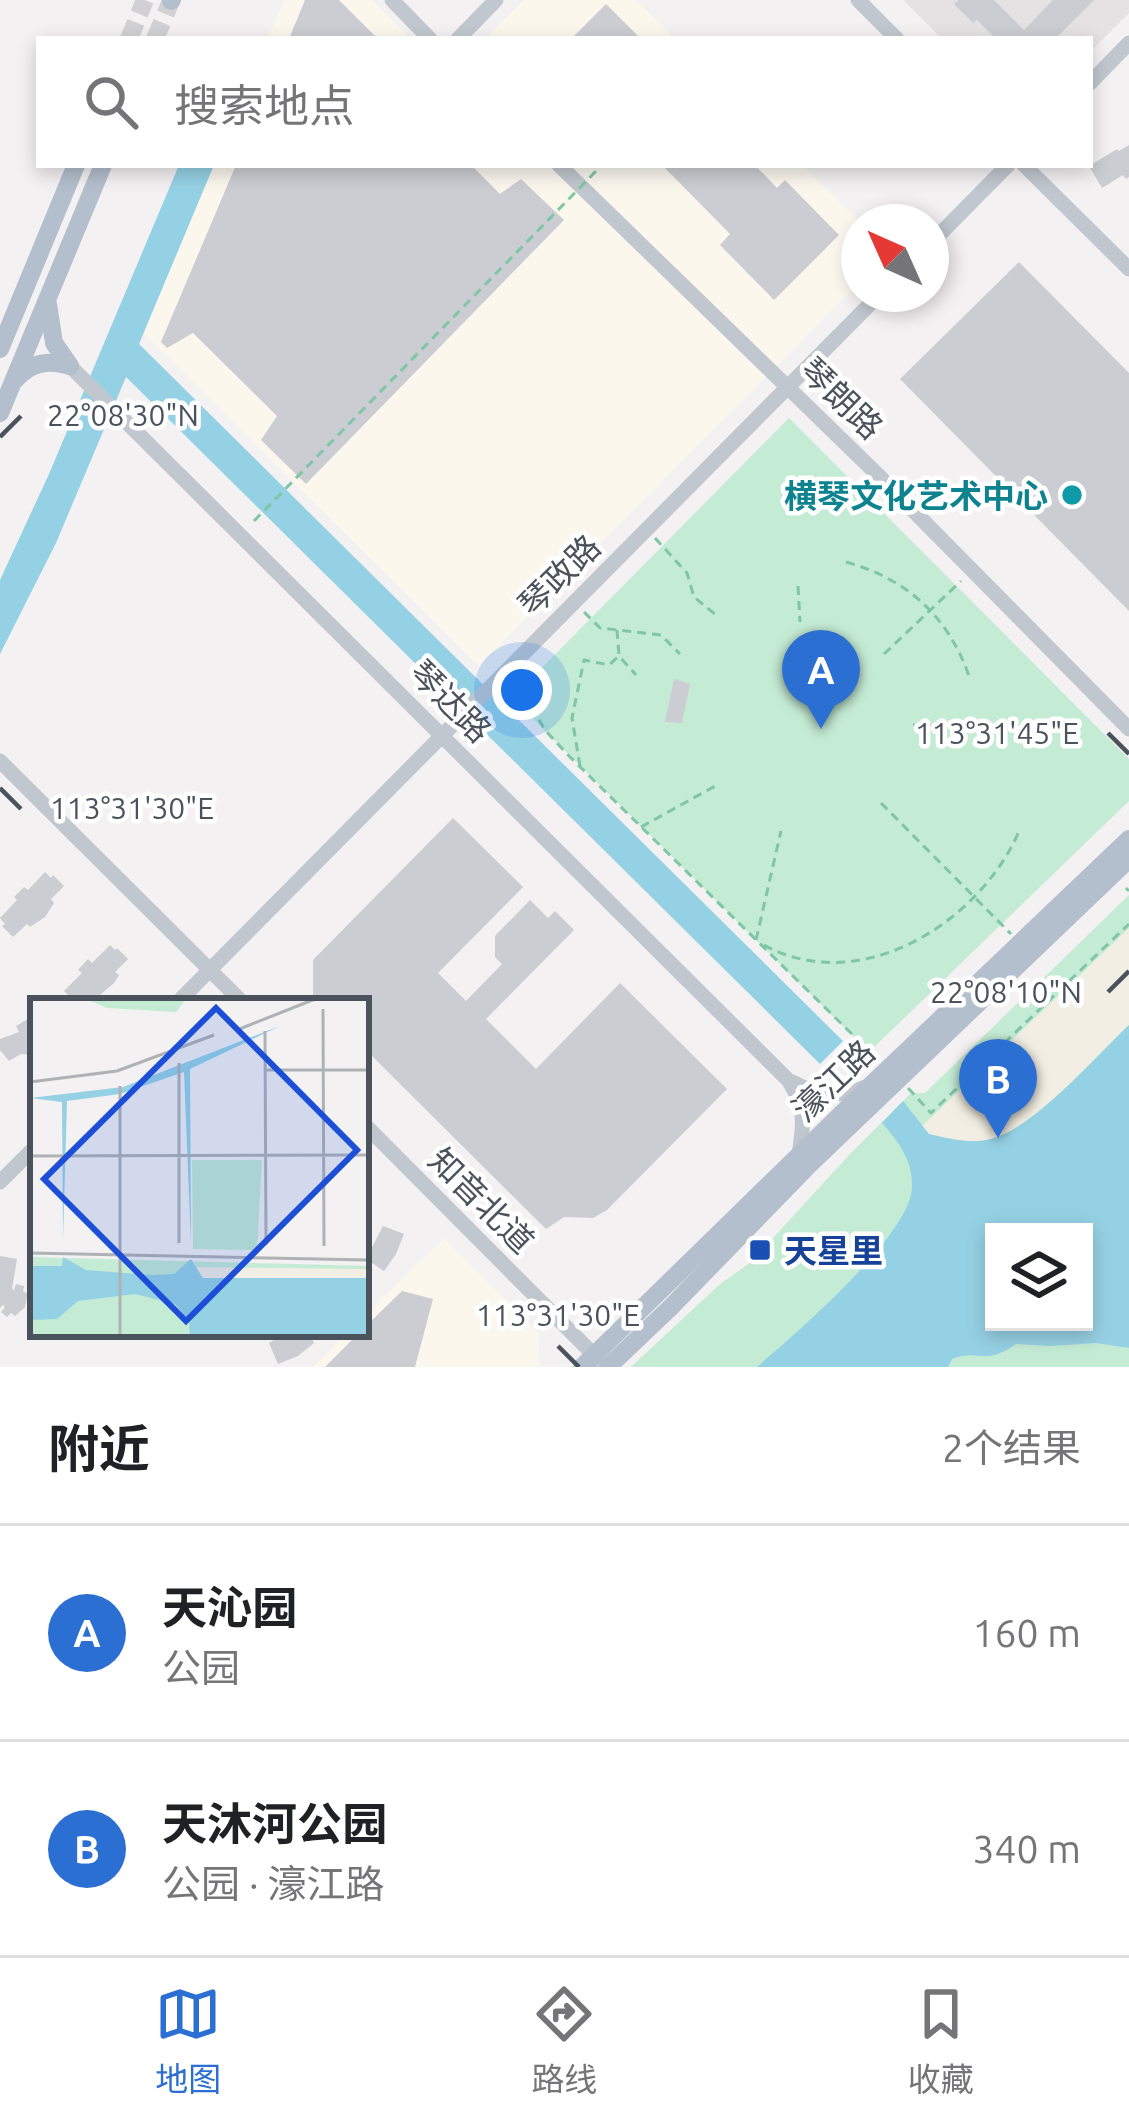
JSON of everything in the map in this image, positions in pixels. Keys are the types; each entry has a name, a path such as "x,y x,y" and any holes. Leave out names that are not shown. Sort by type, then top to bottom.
{"main road":[{"path":"0,349 75,168"},
{"path":"0,413 102,168"},
{"path":"48,298 51,334 70,366"},
{"path":"14,381 26,369 43,363 70,366"},
{"name":"濠江路","path":"598,1364 800,1155 1129,839"},
{"name":"濠江路","path":"598,1364 1129,859"}],"street":[{"path":"392,0 427,36"},
{"path":"461,36 496,0"},
{"path":"858,0 894,36"},
{"path":"1093,79 1129,43"},
{"name":"琴朗路","path":"562,168 1129,729"},
{"path":"949,225 1005,168"},
{"path":"1027,168 1129,269"},
{"name":"琴政路","path":"182,998 862,312"},
{"name":"琴达路","path":"70,366 789,1081"},
{"path":"0,761 238,998"},
{"path":"789,1081 813,1093 840,1096 870,1086"},
{"path":"789,1081 800,1100 800,1155"},
{"name":"知音北道","path":"369,1129 598,1364"},
{"path":"0,1182 30,1152"}],"path":[{"path":"254,521 599,168"},
{"path":"646,530 674,556 687,573 694,596 716,615"},
{"path":"846,562 884,574 932,610 954,640 969,676"},
{"path":"884,654 972,570"},
{"path":"798,586 800,622"},
{"path":"574,603 600,628 661,635 680,654"},
{"path":"617,630 619,656 636,676"},
{"path":"581,768 572,718 584,660 608,665 619,656"},
{"path":"510,668 545,730 857,1039"},
{"path":"913,725 946,726"},
{"path":"641,827 717,784"},
{"path":"881,803 1020,944"},
{"path":"755,939 789,957 839,964 920,938 975,898 995,875 1020,830"},
{"path":"755,939 781,831"},
{"path":"898,1078 931,1113 1129,923"}],"shaded area":[{"path":"284,0 372,0 408,36 268,36"},
{"path":"524,0 636,0 673,36 488,36"},
{"path":"903,0 1129,0 1129,13 1093,49 1093,36 939,36"},
{"path":"213,168 806,168 842,204 841,301 479,666 143,333"},
{"path":"444,1238 538,1332 540,1367 313,1367 343,1337 369,1337 369,1311"}],"green space":[{"path":"789,418 1129,759 1129,801 869,1052 512,698"},
{"path":"1129,895 1129,1367 631,1367 719,1285 751,1262 911,1093 925,1093"}],"sand":[{"path":"1129,928 1129,1025 1046,1105 1010,1131 978,1141 929,1134 922,1126"}],"water":[{"path":"178,168 213,168 139,344 843,1041 820,1064 126,377 56,543 0,654 0,580"},
{"path":"1129,1025 1129,1348 1096,1343 1016,1344 989,1356 952,1359 948,1367 757,1367 848,1283 893,1231 907,1207 910,1168 882,1123 903,1101 929,1134 986,1140 1028,1119"}],"building":[{"path":"305,0 339,0 375,36 290,36"},
{"path":"994,0 1024,30 1053,0 1094,0 1058,36 993,36 954,4"},
{"path":"606,4 638,36 574,36"},
{"path":"1129,145 1129,177 1123,175 1102,188 1090,168"},
{"path":"235,168 474,168 500,194 521,179 564,220 306,484 261,440 277,416 193,333 167,348 161,342"},
{"path":"665,168 758,168 777,188 785,180 839,235 774,300 720,245 730,234"},
{"name":"横琴文化艺术中心","path":"1019,262 1129,373 1129,611 900,379"},
{"path":"674,679 690,684 682,723 665,722"},
{"path":"453,818 523,887 438,973 466,1001 502,964 495,957 495,936 530,900 548,918 555,911 574,930 486,1019 536,1069 620,983 727,1089 607,1210 593,1218 564,1217 546,1229 369,1053 369,998 313,998 313,960"},
{"path":"45,872 64,886 51,899 54,903 45,917 30,927 27,924 13,937 0,918 17,900 14,897"},
{"path":"110,945 128,959 115,972 119,975 114,983 96,998 68,998 64,991 82,973 78,970 88,959 92,963"},
{"path":"28,1019 30,1023 30,1055 9,1061 0,1050 0,1039 19,1032 16,1026"},
{"path":"383,1226 404,1234 384,1271 369,1261"},
{"path":"0,1256 17,1259 12,1289 16,1284 24,1286 23,1292 28,1293 25,1307 15,1316 7,1317 1,1312 5,1307 0,1308"},
{"path":"402,1291 433,1299 415,1367 325,1367 355,1337 369,1337 369,1323"},
{"path":"280,1337 311,1337 314,1343 278,1364 269,1343"}],"tunnel":[{"path":"130,36 145,0"},
{"path":"156,36 171,1"}],"place":[{"name":"横琴文化艺术中心","path":"1072,495"},
{"name":"天沁园","path":"821,729"},
{"name":"天沐河公园","path":"998,1138"},
{"name":"天星里","path":"760,1250"}]}
